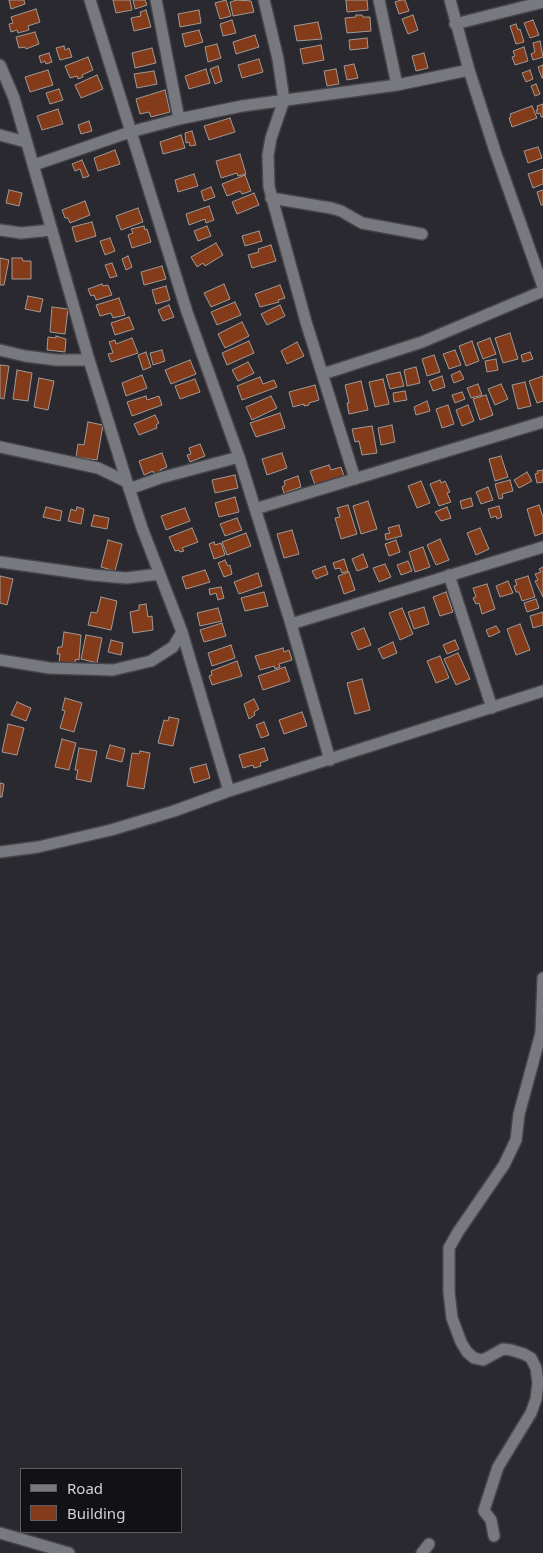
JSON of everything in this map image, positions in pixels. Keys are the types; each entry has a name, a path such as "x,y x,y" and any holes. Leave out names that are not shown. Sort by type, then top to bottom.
{"street":[{"path":"90,0 187,312 256,509 330,760"},
{"path":"156,0 179,119"},
{"path":"264,0 278,59 284,100 271,138 268,155 271,198 306,322 355,479"},
{"path":"379,0 397,85"},
{"path":"323,374 422,342 542,284 495,151 455,24 450,0"},
{"path":"455,24 543,2"},
{"path":"0,65 14,98 89,360 128,486 182,632 229,791"},
{"path":"34,165 130,132 179,119 242,106 397,85 469,70"},
{"path":"0,135 26,142"},
{"path":"271,198 331,208 341,211 362,223 422,234"},
{"path":"0,230 22,233 52,230"},
{"path":"0,350 24,356 56,360 89,360"},
{"path":"256,509 543,422"},
{"path":"0,447 98,468 128,486 239,457"},
{"path":"291,624 543,547"},
{"path":"0,562 126,578 160,574"},
{"path":"449,575 492,708"},
{"path":"0,660 49,668 112,670 151,661 173,647 182,632"},
{"path":"0,852 38,847 111,830 543,691 543,698"},
{"path":"494,1536 491,1520 484,1511 485,1507 498,1467 531,1413 536,1399 538,1383 536,1368 531,1358 524,1354 503,1349 483,1360 474,1358 467,1352 452,1318 449,1292 449,1248 504,1165 516,1140 521,1105 541,1033 543,978"},
{"path":"0,1532 69,1553"}],"building":[{"path":"9,0 24,0 25,4 11,9"},
{"path":"113,0 130,0 132,10 116,13"},
{"path":"133,0 145,0 147,5 135,9"},
{"path":"226,0 231,16 220,19 215,3"},
{"path":"237,0 251,1 254,12 233,16 230,2"},
{"path":"346,0 367,0 368,10 347,12"},
{"path":"405,0 409,11 399,14 395,2"},
{"path":"36,9 40,22 28,26 29,30 18,33 17,30 11,32 9,24 13,23 11,17"},
{"path":"146,10 151,27 134,31 131,18 141,16 140,12"},
{"path":"199,10 201,23 180,27 178,14"},
{"path":"356,15 370,17 371,31 347,33 345,18 356,17"},
{"path":"413,15 418,30 408,34 402,19"},
{"path":"232,20 236,33 223,36 220,24"},
{"path":"533,20 539,35 530,38 524,23"},
{"path":"318,22 322,39 297,41 294,26"},
{"path":"516,24 518,30 520,29 524,42 516,44 510,26"},
{"path":"199,30 203,42 185,47 182,34"},
{"path":"35,32 39,44 26,49 25,47 19,48 16,37"},
{"path":"255,35 259,47 236,54 233,42"},
{"path":"367,38 368,48 350,50 349,40"},
{"path":"540,41 543,57 533,60 531,54 535,52 533,43"},
{"path":"217,44 221,58 208,62 205,47"},
{"path":"321,45 324,60 303,64 300,49"},
{"path":"64,46 65,50 69,48 72,57 60,60 56,48"},
{"path":"524,47 528,61 515,65 512,57 515,56 513,51"},
{"path":"152,48 156,63 135,68 132,53"},
{"path":"49,53 52,62 46,64 45,61 41,63 39,56"},
{"path":"424,53 428,68 416,71 412,56"},
{"path":"88,57 93,70 78,79 77,76 70,78 65,66"},
{"path":"259,59 263,72 242,78 238,65"},
{"path":"354,64 358,78 347,80 344,66"},
{"path":"543,65 543,78 542,78 538,67"},
{"path":"218,66 222,81 215,84 210,69"},
{"path":"206,69 210,83 189,89 185,76"},
{"path":"336,69 339,84 327,86 324,71"},
{"path":"48,70 53,85 30,92 25,77"},
{"path":"530,70 533,79 526,82 522,73"},
{"path":"154,71 157,84 137,88 134,74"},
{"path":"97,75 103,89 81,98 75,85"},
{"path":"536,84 540,94 535,96 531,86"},
{"path":"59,89 63,100 50,104 46,93"},
{"path":"165,90 170,112 151,117 149,112 140,114 136,99"},
{"path":"543,104 543,117 541,117 540,113 537,114 536,110 538,110 537,106"},
{"path":"532,106 537,118 512,127 509,118 511,117 510,114"},
{"path":"58,109 63,124 42,130 37,116"},
{"path":"230,118 235,132 209,140 204,126"},
{"path":"89,121 92,131 81,134 78,125"},
{"path":"192,131 196,145 190,146 189,142 186,143 185,133"},
{"path":"181,135 185,148 163,154 160,142"},
{"path":"538,147 542,158 528,163 524,151"},
{"path":"115,150 120,164 98,171 94,158"},
{"path":"240,154 246,174 238,176 237,173 221,178 216,161"},
{"path":"82,160 89,176 83,178 80,169 75,171 72,164"},
{"path":"543,169 543,184 533,188 528,174"},
{"path":"194,174 198,186 178,192 175,180"},
{"path":"245,175 251,191 242,194 240,191 227,196 222,184"},
{"path":"211,187 215,197 204,201 201,191"},
{"path":"9,190 22,193 19,206 6,203"},
{"path":"543,190 543,205 541,205 537,192"},
{"path":"254,193 259,205 237,214 232,202"},
{"path":"85,201 90,215 70,223 68,218 65,218 62,210"},
{"path":"209,206 214,220 206,223 205,219 189,225 186,214"},
{"path":"138,208 143,222 121,230 116,216"},
{"path":"92,222 96,236 76,242 72,227"},
{"path":"144,226 145,230 147,229 151,242 132,248 128,235 133,233 131,229"},
{"path":"207,226 211,236 198,241 194,231"},
{"path":"259,231 262,241 245,246 242,236"},
{"path":"110,238 115,251 105,255 100,241"},
{"path":"216,243 223,255 205,266 203,263 197,267 191,257"},
{"path":"271,245 276,261 252,268 248,255 259,252 258,249"},
{"path":"128,256 132,267 126,270 122,259"},
{"path":"0,258 9,260 4,285 0,285"},
{"path":"12,258 22,258 23,261 31,261 31,279 12,279"},
{"path":"112,263 117,276 110,278 105,265"},
{"path":"162,266 166,279 144,285 141,272"},
{"path":"102,284 103,286 108,285 112,295 96,300 94,295 91,296 88,289"},
{"path":"224,284 230,299 211,307 204,293"},
{"path":"280,285 285,298 278,300 279,302 260,307 255,294"},
{"path":"166,286 170,300 156,304 152,290"},
{"path":"28,296 43,299 40,312 25,309"},
{"path":"119,298 125,315 113,318 111,313 100,316 96,305"},
{"path":"235,302 241,315 217,325 211,312"},
{"path":"169,305 174,317 163,321 158,310"},
{"path":"280,305 285,316 267,325 261,314"},
{"path":"52,307 68,309 65,334 50,332"},
{"path":"129,317 134,329 115,335 111,323"},
{"path":"242,322 249,336 225,348 218,334"},
{"path":"510,333 518,359 503,363 495,338"},
{"path":"56,336 66,339 65,352 47,350 48,337 56,338"},
{"path":"132,338 138,353 111,362 108,354 113,353 109,342 115,340 116,344"},
{"path":"490,338 496,354 483,359 477,343"},
{"path":"249,341 254,353 227,365 222,353"},
{"path":"472,341 479,361 466,366 459,346"},
{"path":"297,342 304,356 287,364 281,351"},
{"path":"162,350 165,361 153,365 150,353"},
{"path":"455,350 461,365 449,369 443,354"},
{"path":"146,352 151,367 143,370 138,355"},
{"path":"530,352 533,359 523,362 521,355"},
{"path":"434,355 440,372 427,376 422,359"},
{"path":"496,359 498,370 487,372 485,361"},
{"path":"190,360 196,374 171,384 165,370"},
{"path":"248,362 254,373 238,381 232,370"},
{"path":"0,365 9,366 4,399 0,398"},
{"path":"416,367 420,383 407,386 404,370"},
{"path":"17,370 32,373 28,401 13,399"},
{"path":"460,371 464,379 454,383 451,375"},
{"path":"400,372 404,386 390,389 386,375"},
{"path":"142,375 147,388 126,396 122,383"},
{"path":"442,376 445,387 433,391 429,381"},
{"path":"543,376 543,401 537,403 529,381"},
{"path":"260,377 263,384 274,380 277,387 242,400 237,386"},
{"path":"39,378 54,381 48,410 34,407"},
{"path":"195,379 200,392 180,399 175,386"},
{"path":"383,379 389,404 375,407 369,382"},
{"path":"361,381 368,410 349,414 347,403 349,403 345,385"},
{"path":"525,382 531,406 518,409 512,385"},
{"path":"478,384 482,395 471,398 467,388"},
{"path":"501,384 508,399 495,405 488,389"},
{"path":"315,385 319,400 309,403 309,405 304,406 304,404 293,407 289,392"},
{"path":"405,391 407,400 394,402 393,393"},
{"path":"462,392 465,399 455,403 452,395"},
{"path":"486,395 493,415 480,420 473,399"},
{"path":"146,396 147,400 159,396 162,405 132,416 127,402"},
{"path":"271,396 277,408 252,420 246,407"},
{"path":"427,401 430,411 416,415 414,407"},
{"path":"448,405 454,424 442,428 436,409"},
{"path":"468,405 474,421 462,426 456,410"},
{"path":"280,413 285,428 256,437 250,423"},
{"path":"155,415 159,423 156,425 157,428 139,435 134,424"},
{"path":"88,422 103,425 97,460 76,457 78,444 84,445"},
{"path":"392,425 395,442 381,445 378,428"},
{"path":"372,426 377,453 362,455 359,441 355,442 352,429"},
{"path":"200,444 205,456 190,462 187,455 191,454 189,448"},
{"path":"162,453 167,467 160,470 161,474 154,476 153,471 144,475 139,461"},
{"path":"282,453 287,468 267,475 262,459"},
{"path":"501,456 508,477 495,481 489,459"},
{"path":"329,465 331,470 341,467 344,476 315,485 310,471"},
{"path":"543,470 543,482 537,483 535,474 538,473 537,471"},
{"path":"527,472 532,481 519,488 514,480"},
{"path":"235,475 238,488 215,493 212,480"},
{"path":"298,476 301,487 284,493 282,487 285,485 284,481"},
{"path":"440,480 441,483 445,481 450,492 447,493 451,502 439,506 430,484"},
{"path":"510,480 513,491 502,494 503,498 499,499 495,484"},
{"path":"421,481 430,503 417,508 408,486"},
{"path":"488,487 493,500 481,504 476,492"},
{"path":"235,497 239,512 219,517 215,503"},
{"path":"471,498 473,506 462,509 460,501"},
{"path":"368,501 377,529 361,534 353,506"},
{"path":"348,505 357,534 341,539 335,518 340,517 337,508"},
{"path":"539,505 543,517 543,533 535,536 527,509"},
{"path":"499,506 502,517 497,519 496,516 491,518 488,509"},
{"path":"46,507 62,511 60,521 43,517"},
{"path":"77,507 84,509 81,524 68,521 71,509 76,511"},
{"path":"447,507 451,518 441,521 435,512"},
{"path":"185,508 190,521 166,530 161,516"},
{"path":"94,515 109,518 107,529 91,526"},
{"path":"237,518 242,530 225,536 220,524"},
{"path":"399,525 402,536 386,540 385,534 390,533 388,528"},
{"path":"192,528 198,542 182,548 184,551 175,551 169,537"},
{"path":"480,528 489,549 476,555 467,533"},
{"path":"292,530 299,554 284,558 277,534"},
{"path":"246,533 251,546 227,555 222,542"},
{"path":"440,539 449,560 436,565 427,545"},
{"path":"108,540 122,544 115,571 101,567"},
{"path":"396,540 400,552 389,556 385,544"},
{"path":"214,542 215,545 221,543 225,555 214,559 209,544"},
{"path":"423,547 430,567 415,572 409,552"},
{"path":"363,554 368,567 357,571 352,559"},
{"path":"344,559 348,571 342,573 340,568 335,569 333,563"},
{"path":"225,560 228,566 230,565 232,574 224,577 218,563"},
{"path":"408,561 412,571 401,575 397,565"},
{"path":"385,564 391,577 379,582 373,568"},
{"path":"325,566 328,574 316,579 312,571"},
{"path":"543,567 543,597 535,581 538,580 535,574 541,572 539,569"},
{"path":"205,570 210,582 186,589 182,577"},
{"path":"349,572 355,590 344,594 338,576"},
{"path":"258,573 262,586 239,594 234,582"},
{"path":"0,576 13,579 7,605 0,603"},
{"path":"528,576 535,597 522,601 519,592 516,592 514,586 517,585 515,580"},
{"path":"508,581 513,593 500,597 496,586"},
{"path":"487,584 495,609 482,614 479,603 476,604 473,598 476,597 473,588"},
{"path":"221,587 224,598 218,600 216,593 210,595 209,589"},
{"path":"264,592 268,606 245,611 241,598"},
{"path":"446,592 453,612 440,616 433,597"},
{"path":"101,597 117,601 111,630 88,625 91,612 97,613"},
{"path":"536,599 539,608 527,612 524,603"},
{"path":"146,604 148,617 152,616 153,630 133,633 130,612 139,610 139,605"},
{"path":"424,607 429,624 414,629 408,612"},
{"path":"218,608 222,621 200,626 197,613"},
{"path":"402,608 413,634 400,640 389,613"},
{"path":"543,612 543,625 533,628 530,616"},
{"path":"222,623 226,636 204,642 200,630"},
{"path":"520,624 530,650 516,655 507,629"},
{"path":"496,626 500,632 489,637 486,630"},
{"path":"364,628 371,645 358,650 351,633"},
{"path":"64,632 81,635 79,660 76,659 74,666 59,664 60,654 57,654 58,647 62,647"},
{"path":"86,635 102,638 97,663 81,659"},
{"path":"111,640 123,643 121,655 108,652"},
{"path":"455,640 459,649 447,654 443,645"},
{"path":"393,642 397,653 383,659 378,649"},
{"path":"231,645 235,658 212,666 208,653"},
{"path":"283,648 284,652 289,650 292,660 279,664 280,667 275,669 274,666 260,670 255,656"},
{"path":"458,653 470,679 456,685 444,659"},
{"path":"440,656 449,678 436,683 427,661"},
{"path":"237,661 242,676 212,685 209,676 212,675 211,671"},
{"path":"285,667 290,681 263,690 258,676"},
{"path":"362,679 370,710 355,714 347,683"},
{"path":"65,698 82,703 74,732 60,728 65,711 62,710"},
{"path":"254,699 259,709 249,719 244,704"},
{"path":"17,702 31,708 26,721 11,715"},
{"path":"302,712 307,726 284,734 279,720"},
{"path":"169,717 179,719 173,746 158,743 164,720 168,721"},
{"path":"264,722 269,735 261,738 256,725"},
{"path":"8,724 24,728 17,755 2,752"},
{"path":"62,739 76,743 69,770 55,767"},
{"path":"110,745 125,749 122,762 106,758"},
{"path":"79,748 97,751 91,782 76,779 78,770 75,770"},
{"path":"264,748 268,760 260,763 261,766 254,768 253,765 243,768 239,755"},
{"path":"140,751 150,753 144,789 127,786 132,753 139,754"},
{"path":"206,764 210,778 194,783 190,768"},
{"path":"0,783 4,784 2,797 0,797"}]}
